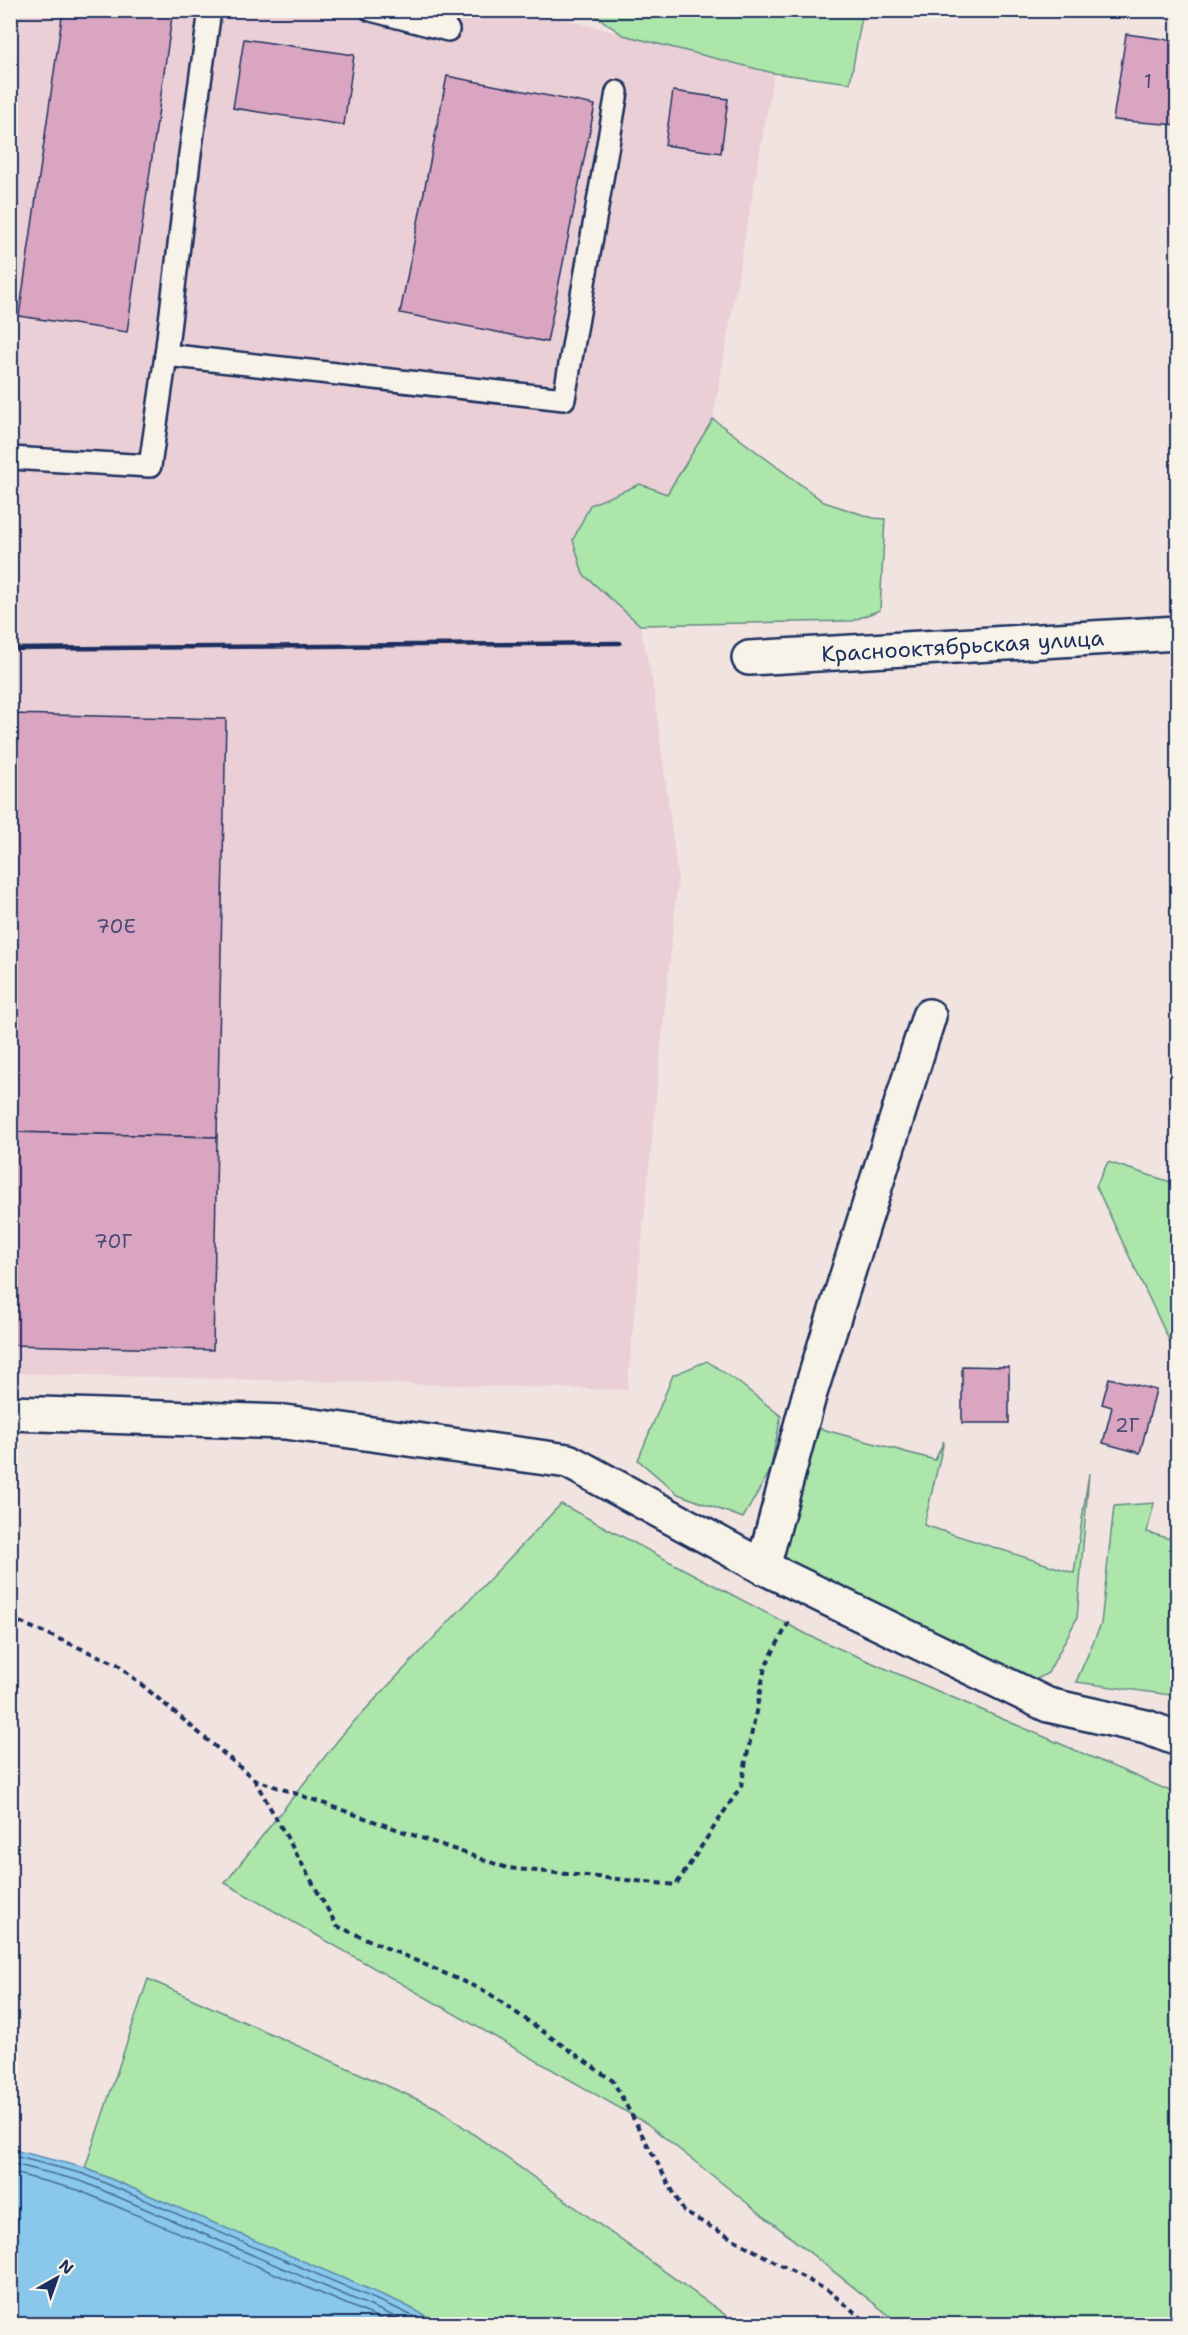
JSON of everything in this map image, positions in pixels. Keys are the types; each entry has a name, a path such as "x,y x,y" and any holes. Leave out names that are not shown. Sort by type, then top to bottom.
{"street":[{"name":"Краснооктябрьская улица","path":"749,658 1178,633"},
{"path":"763,1567 809,1396 929,1016"},
{"path":"10,1413 285,1422 568,1461 763,1567 1048,1704 1146,1726 1178,1739"}],"lane":[{"path":"10,458 150,466 210,10"},
{"path":"371,10 448,30"},
{"path":"166,355 564,399 617,92"}],"path":[{"path":"254,1779 507,1868 676,1885 741,1786 765,1667 807,1588"},
{"path":"10,1618 117,1664 254,1779 337,1926 488,1992 612,2081 684,2212 830,2292 869,2325"}],"shaded area":[{"path":"11,11 533,11 774,73 713,419 640,625 653,684 678,878 627,1390 11,1373"}],"green space":[{"path":"589,11 863,11 850,83 773,73 623,35"},
{"path":"713,419 824,502 873,518 885,519 880,610 852,621 640,625 583,574 573,540 590,505 640,484 667,494"},
{"path":"1108,1162 1177,1184 1177,1357 1096,1186"},
{"path":"707,1361 781,1416 770,1471 743,1518 678,1494 638,1460 673,1375"},
{"path":"818,1428 935,1460 944,1441 924,1525 1074,1573 1089,1473 1077,1618 1048,1673 1032,1682 831,1587 783,1555 791,1505"},
{"path":"1154,1503 1147,1532 1177,1541 1177,1696 1076,1682 1101,1624 1114,1506"},
{"path":"561,1504 810,1636 1177,1794 1177,2324 900,2324 646,2123 225,1883 346,1730"},
{"path":"148,1979 437,2108 738,2324 441,2324 401,2303 85,2168"}],"water":[{"path":"10,2149 85,2168 401,2303 441,2324 11,2324"}],"building":[{"path":"63,10 173,10 127,332 19,316"},
{"path":"1126,34 1178,41 1178,125 1113,120"},
{"path":"244,39 354,55 344,125 233,108"},
{"path":"447,76 595,105 547,342 400,313"},
{"path":"673,91 728,99 721,153 665,145"},
{"path":"10,714 226,719 217,1137 10,1132"},
{"path":"10,1132 217,1137 213,1350 10,1345"},
{"path":"962,1366 1009,1367 1009,1423 962,1423"},
{"path":"1109,1378 1156,1390 1140,1453 1103,1443 1112,1407 1102,1404"}],"railway":[{"path":"10,649 620,643"}]}
